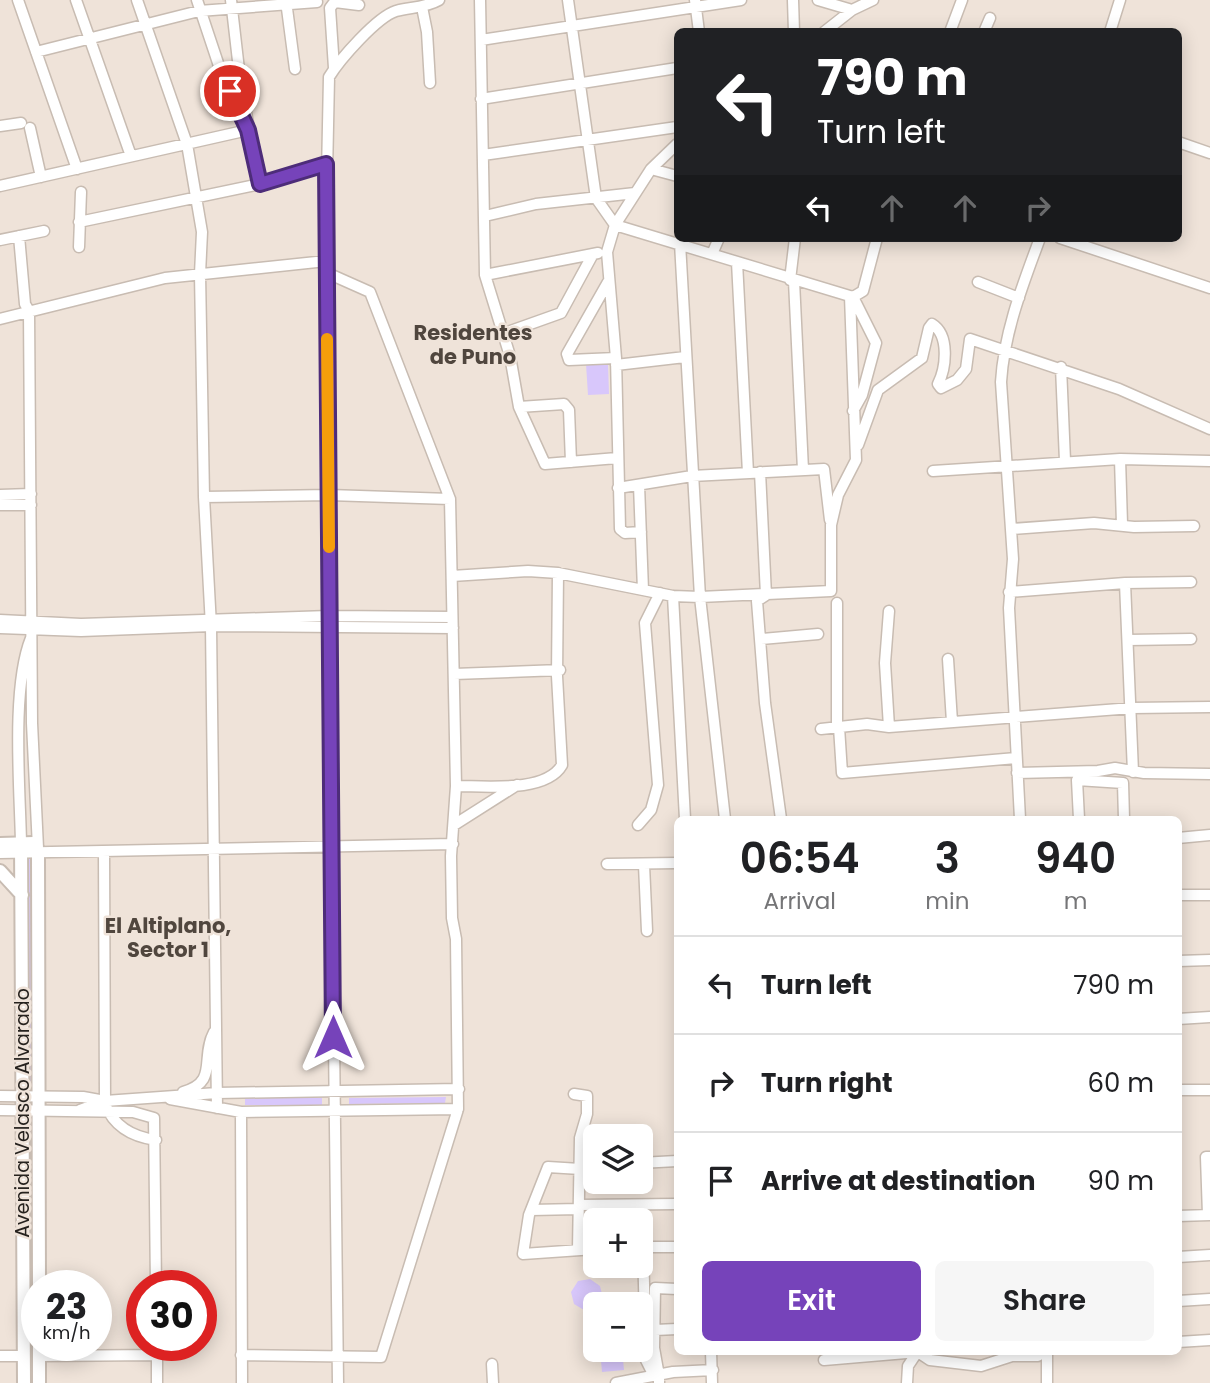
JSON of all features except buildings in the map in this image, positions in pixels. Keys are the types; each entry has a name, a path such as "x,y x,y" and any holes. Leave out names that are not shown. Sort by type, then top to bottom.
{"main road":[{"path":"0,844 30,847"},
{"name":"Avenida Velasco Alvarado","path":"23,1270 22,895 30,847"},
{"name":"Avenida Velasco Alvarado","path":"30,847 38,1102 39,1270"},
{"path":"0,870 22,895"},
{"name":"Avenida Velasco Alvarado","path":"23,1361 23,1383"},
{"path":"39,1361 39,1383"}],"street":[{"path":"18,0 77,169"},
{"path":"76,0 131,156"},
{"path":"137,0 187,144 198,196 202,232 200,274 204,497 210,622 217,1108"},
{"path":"338,1383 326,267 329,77 334,68 383,19 396,11 422,7 439,0"},
{"path":"480,0 485,275 510,356 519,407 545,464 617,458"},
{"path":"568,0 596,198 615,225 674,241"},
{"path":"481,40 695,4 741,0"},
{"path":"793,0 793,28"},
{"path":"818,0 852,10"},
{"path":"829,28 852,10 873,0"},
{"path":"952,28 962,0"},
{"path":"1111,28 1120,0"},
{"path":"334,68 330,8 336,1 359,5"},
{"path":"36,52 145,24 198,5 317,2"},
{"path":"286,3 295,69"},
{"path":"695,4 698,28"},
{"path":"198,5 223,78 248,130"},
{"path":"232,5 248,130 260,184"},
{"path":"422,7 427,33 430,83"},
{"path":"986,28 990,18"},
{"path":"481,99 674,69"},
{"path":"0,126 26,125 41,177"},
{"path":"484,155 674,127"},
{"path":"0,186 248,130"},
{"path":"1182,143 1210,153"},
{"path":"641,532 625,533 620,529 616,362 607,252 615,225 635,193 651,169 674,148"},
{"path":"79,222 260,184 326,164"},
{"path":"651,169 674,175"},
{"path":"79,247 81,191"},
{"path":"485,216 536,204 635,193"},
{"path":"0,240 44,231"},
{"path":"19,236 25,304 29,310 32,627 30,847"},
{"path":"676,242 792,281 854,296 863,291 876,242"},
{"path":"712,254 717,242"},
{"path":"795,242 792,281 803,470"},
{"path":"1020,816 1009,592 1013,559 1001,382 1005,350 1039,242"},
{"path":"1072,242 1210,288"},
{"path":"680,243 700,597 725,816"},
{"path":"485,275 607,252"},
{"path":"502,334 561,313 593,254"},
{"path":"737,262 748,473"},
{"path":"0,318 165,278 326,267 370,292 450,499 456,786 452,918 456,939 458,1109 381,1357 241,1355"},
{"path":"608,282 568,354 569,360 616,362 685,357"},
{"path":"978,282 1019,298"},
{"path":"853,411 862,395 876,343 854,296"},
{"path":"831,525 838,495 856,460 853,411 854,296"},
{"path":"856,449 878,390 922,358 929,328 933,324 939,331 945,355 945,369 938,384 941,388 957,380 966,369 970,339 1061,367 1150,401 1210,429"},
{"path":"1061,367 1065,461"},
{"path":"519,407 564,404 569,410 571,462"},
{"path":"933,471 1120,459 1210,461"},
{"path":"1120,459 1122,524"},
{"path":"452,576 528,571 558,573 673,596 831,591 831,525 824,469 692,476 618,488"},
{"path":"760,472 766,595"},
{"path":"639,485 643,590"},
{"path":"0,495 31,500"},
{"path":"204,497 329,495 450,499"},
{"path":"0,505 31,500"},
{"path":"1011,529 1122,524 1133,527 1194,526"},
{"path":"456,786 529,785 559,771 562,765 557,676 560,670 558,573"},
{"path":"1009,592 1125,583 1191,582"},
{"path":"1125,583 1133,772"},
{"path":"638,825 651,810 659,785 645,623 660,593"},
{"path":"766,595 757,601 765,703 780,816"},
{"path":"673,596 685,816"},
{"path":"837,603 838,727 842,773 1016,758"},
{"path":"889,611 885,663 889,727"},
{"path":"0,620 32,627"},
{"path":"0,628 210,622 453,623"},
{"path":"30,847 19,727 25,660 32,627"},
{"path":"761,639 818,634"},
{"path":"1128,640 1191,639"},
{"path":"948,659 951,722"},
{"path":"454,674 560,670"},
{"path":"821,729 867,724 889,727 1132,708 1210,707"},
{"path":"1017,773 1098,771 1115,768 1133,772 1210,774"},
{"path":"1079,816 1077,780 1122,783 1124,816"},
{"path":"454,825 517,785"},
{"path":"1182,838 1210,835"},
{"path":"30,847 139,851 453,844"},
{"path":"0,853 30,847 126,845 139,851"},
{"path":"104,851 107,1106 133,1135 156,1140"},
{"path":"607,864 674,863"},
{"path":"644,864 648,931"},
{"path":"1182,895 1210,895"},
{"path":"1182,961 1210,960"},
{"path":"1182,1019 1210,1017"},
{"path":"165,1097 202,1084 206,1075 209,1042 215,1029"},
{"path":"0,1096 22,1096 79,1110 165,1097 216,1093 459,1089"},
{"path":"1182,1090 1210,1090"},
{"path":"574,1094 587,1096 580,1167 578,1249"},
{"path":"0,1110 22,1110 38,1102 83,1097 107,1106 150,1115 156,1124 156,1270"},
{"path":"165,1097 181,1103 241,1112 458,1109"},
{"path":"241,1112 242,1383"},
{"path":"1182,1216 1209,1215 1206,1157 1210,1157"},
{"path":"653,1162 674,1161"},
{"path":"583,1166 548,1167 531,1210 523,1254 583,1249"},
{"path":"531,1210 674,1204"},
{"path":"653,1247 674,1247"},
{"path":"1182,1256 1210,1255"},
{"path":"643,1278 646,1360 659,1379"},
{"path":"659,1379 654,1288 674,1289"},
{"path":"1182,1301 1210,1299"},
{"path":"655,1330 674,1329"},
{"path":"1182,1342 1210,1340"},
{"path":"711,1355 712,1383"},
{"path":"824,1360 853,1355"},
{"path":"907,1383 908,1366 915,1355"},
{"path":"923,1355 930,1360 981,1366 1012,1356 1039,1355"},
{"path":"1045,1355 1047,1383"},
{"path":"0,1356 21,1356"},
{"path":"157,1361 157,1383"},
{"path":"492,1364 493,1383"},
{"path":"616,1383 713,1370"}],"shaded area":[{"path":"608,363 609,394 588,395 586,364"},
{"path":"32,858 34,1082 27,1082 26,859"},
{"path":"446,1097 445,1103 349,1104 349,1098"},
{"path":"245,1098 322,1098 322,1105 245,1105"},
{"path":"27,1124 34,1124 35,1270 28,1270"},
{"path":"590,1279 600,1286 602,1292 583,1292 583,1309 574,1304 571,1292 578,1281"},
{"path":"601,1362 623,1362 624,1370 602,1372"}],"slow traffic":[{"path":"327,339 329,547"}],"district":[{"name":"Residentes de Puno","path":"473,345"},
{"name":"El Altiplano, Sector 1","path":"168,938"}],"route":[{"path":"230,91 248,130 260,184 326,164 333,1037"}]}
